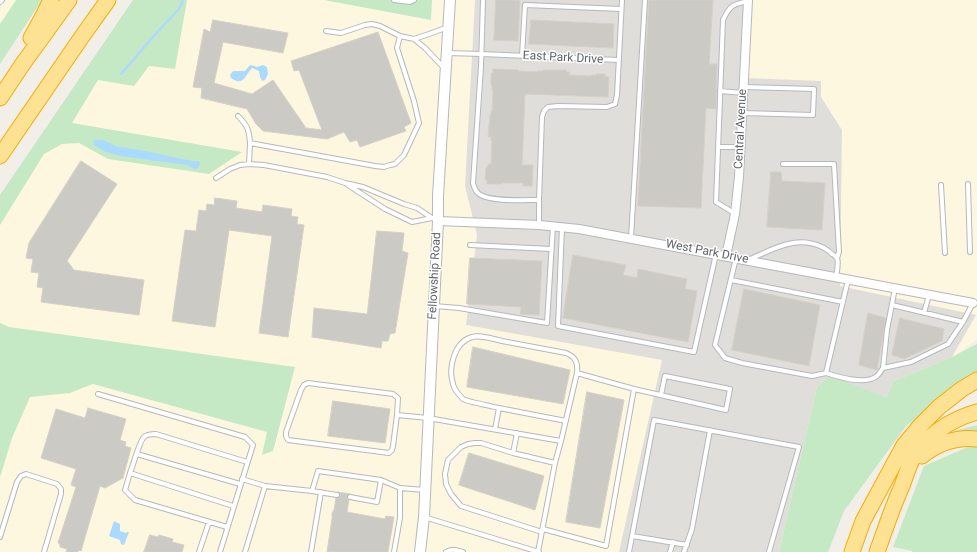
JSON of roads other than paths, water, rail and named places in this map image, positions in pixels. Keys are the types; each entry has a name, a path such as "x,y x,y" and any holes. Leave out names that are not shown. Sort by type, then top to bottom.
{"highway":[{"path":"22,65 31,38 51,0"},
{"path":"0,98 69,0"},
{"path":"0,156 108,0"},
{"path":"852,552 863,521 904,445 920,426 950,397 977,380"},
{"path":"885,480 925,432 956,412 977,405"},
{"path":"877,552 889,516 912,460 918,451 933,436 950,424 977,412"},
{"path":"903,483 922,456 936,446 957,439 977,439"}],"street":[{"name":"Fellowship Road","path":"420,552 424,517 434,306 435,220 438,196 450,0"},
{"name":"Central Avenue","path":"726,256 735,214 739,177 748,1"},
{"name":"West Park Drive","path":"435,220 539,224 579,229 973,303"}],"lane":[{"path":"394,0 410,2 414,0"},
{"path":"483,0 482,54 473,183 475,191 479,195 496,199 538,200"},
{"name":"East Park Drive","path":"447,53 619,60 622,0"},
{"path":"631,238 645,0"},
{"path":"735,214 716,202 723,20 733,2 748,1"},
{"path":"522,56 525,5 621,9"},
{"path":"326,31 341,33 372,24 380,26 400,36 414,39 446,70"},
{"path":"414,39 448,27"},
{"path":"250,143 375,166 384,167 395,164 404,155 420,123 397,48 400,36"},
{"path":"539,224 538,200 542,117 544,111 548,107 558,106 607,107 616,104 619,60"},
{"path":"720,92 744,90 814,89 813,115 742,113"},
{"path":"238,116 246,123 249,130 249,164"},
{"path":"718,147 740,147"},
{"path":"216,178 230,169 240,165 249,164 264,165 327,176 345,183 363,187 417,208 435,220"},
{"path":"783,164 834,164 839,252 837,258 838,264 836,277"},
{"path":"345,183 380,206 412,222 435,220"},
{"path":"968,184 970,252"},
{"path":"941,185 945,253"},
{"path":"434,306 459,308 547,323 553,226"},
{"path":"562,227 558,326 694,352 716,254"},
{"path":"748,260 786,244 794,243 820,245 837,258"},
{"path":"470,245 551,249"},
{"path":"736,258 715,345 725,358 742,363 812,376 826,373 854,380 870,380 877,376 883,368 887,330 895,288"},
{"path":"826,373 848,279"},
{"path":"731,280 843,302"},
{"path":"924,313 929,294"},
{"path":"883,368 911,362 948,344 963,322 973,303"},
{"path":"892,305 963,322"},
{"path":"424,517 539,552 555,463 566,421 577,373 578,366 576,360 571,355 566,353 489,338 473,337 465,341 457,348 453,358 451,376 453,386 464,400 566,421"},
{"path":"577,373 634,389 726,410 730,389 665,376 661,395"},
{"path":"308,383 394,394 398,398 397,415 393,446 389,454 288,440 286,436 286,432 301,390 304,385 308,383"},
{"path":"555,463 481,444 468,444 461,447 448,460 445,474 446,484 451,494 461,506 542,530 606,546 634,389"},
{"path":"98,394 245,437 253,445 220,552"},
{"path":"495,429 499,408"},
{"path":"397,415 428,418 561,441"},
{"path":"629,552 654,420 799,447 769,552"},
{"path":"684,552 692,529 710,430"},
{"path":"513,453 517,433"},
{"path":"227,527 135,500 125,490 130,473 143,438 148,435 156,434 247,462"},
{"path":"137,454 240,484"},
{"path":"312,491 318,471 381,480 400,488 425,490"},
{"path":"130,473 233,506"},
{"path":"0,537 17,482 21,476 26,474 57,484 61,488 61,494 44,552"},
{"path":"242,479 265,486 337,495"},
{"path":"350,497 377,502 381,480"},
{"path":"245,552 265,486"},
{"path":"394,552 400,518 400,488"},
{"path":"311,552 321,492"},
{"path":"199,552 209,522"},
{"path":"632,536 687,544"},
{"path":"670,552 673,542"},
{"path":"446,552 454,549 463,552"}],"water":[{"path":"251,65 257,67 263,65 267,67 268,74 265,80 262,81 259,71 252,68 242,81 231,78 230,75 233,71 245,71"},
{"path":"94,140 103,140 115,146 198,161 200,163 199,167 195,169 187,165 120,156 106,152 94,145"},
{"path":"114,521 120,524 120,531 126,533 129,532 124,545 121,544 120,540 109,536"}],"waterway":[{"path":"121,74 179,9 183,0"}]}
